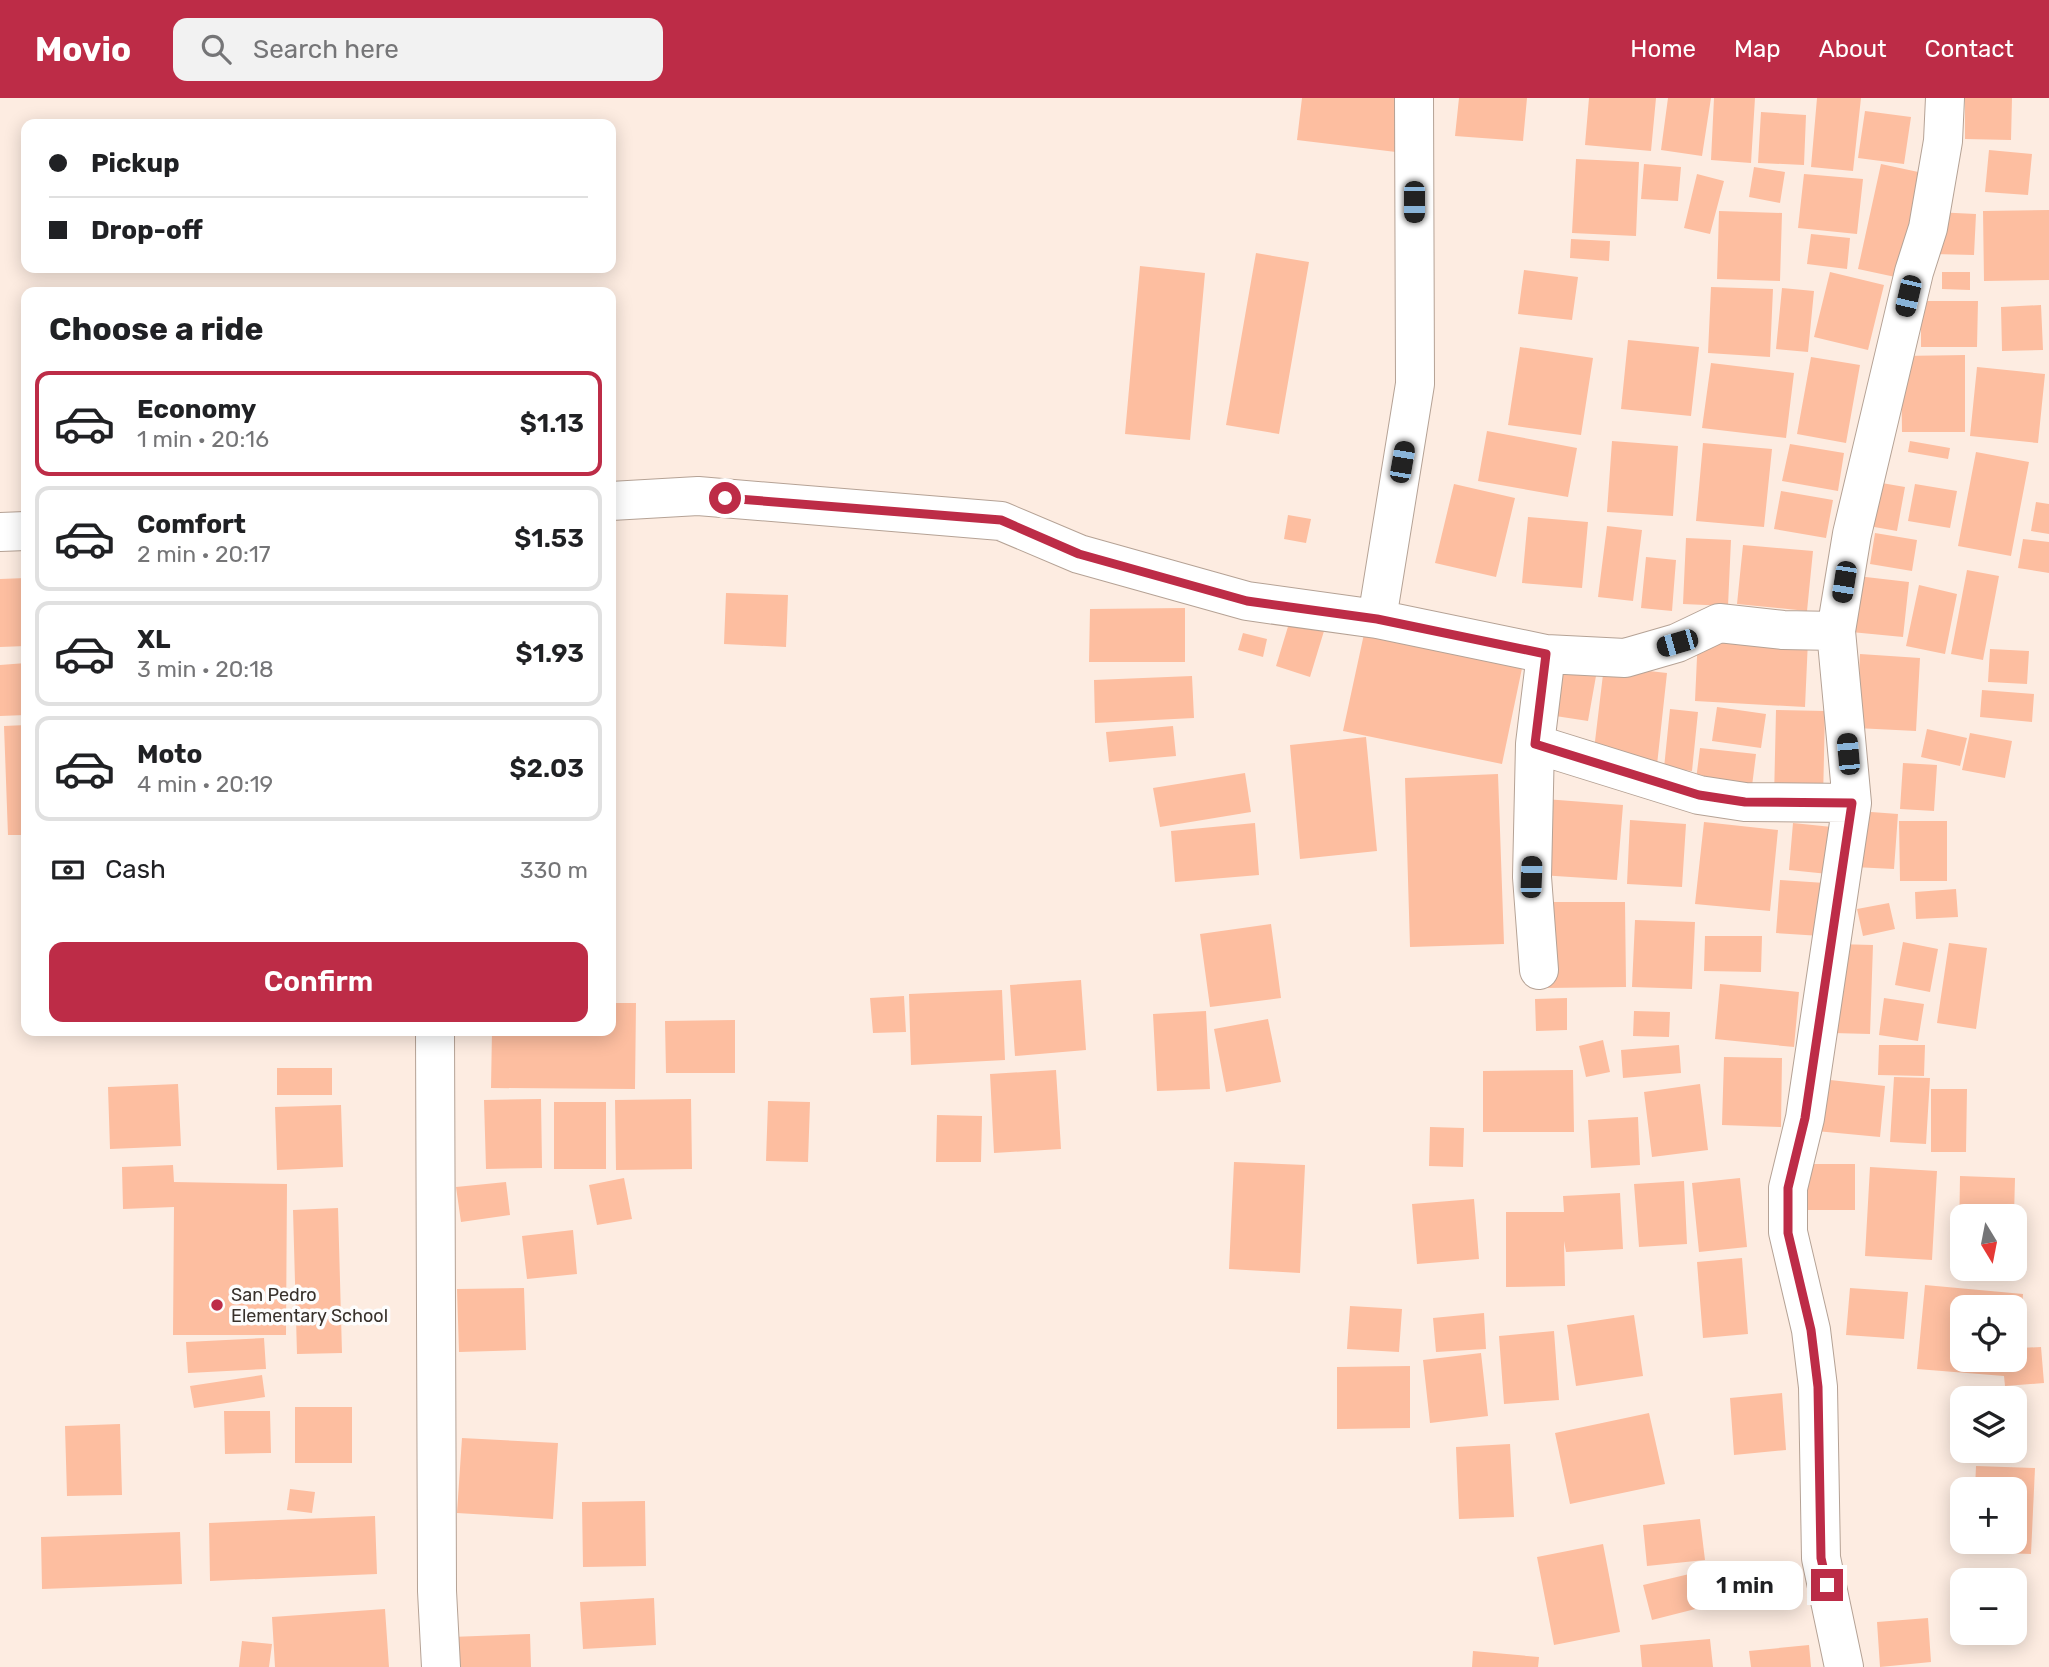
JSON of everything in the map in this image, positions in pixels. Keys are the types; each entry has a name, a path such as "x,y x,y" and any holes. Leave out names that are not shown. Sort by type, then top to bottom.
{"street":[{"path":"1377,619 1415,384 1414,98"},
{"path":"1844,1667 1821,1558 1818,1387 1811,1330 1788,1233 1788,1188 1805,1118 1852,803 1836,631 1852,534 1914,272 1927,228 1943,141 1945,98"},
{"path":"616,501 698,496 1001,520 1079,554 1247,601 1377,619 1546,654 1625,658 1677,643 1719,623 1836,631"},
{"path":"0,532 21,531"},
{"path":"1539,970 1531,877 1535,744 1546,654"},
{"path":"1535,744 1699,795 1757,803 1852,803"},
{"path":"435,1036 437,1591 441,1667"}],"building":[{"path":"1302,98 1402,98 1396,152 1297,140"},
{"path":"1459,98 1527,98 1523,141 1455,136"},
{"path":"1589,98 1656,98 1651,151 1585,145"},
{"path":"1668,98 1711,98 1702,156 1661,150"},
{"path":"1714,98 1755,98 1751,163 1711,160"},
{"path":"1817,98 1861,98 1853,171 1811,167"},
{"path":"1965,98 2012,98 2011,140 1965,139"},
{"path":"1865,111 1911,117 1904,164 1858,158"},
{"path":"1761,112 1806,115 1804,165 1758,163"},
{"path":"1989,150 2032,154 2028,195 1985,192"},
{"path":"1576,159 1639,162 1636,236 1572,233"},
{"path":"1644,164 1681,167 1678,201 1641,199"},
{"path":"1881,164 1923,173 1900,278 1858,269"},
{"path":"1754,167 1785,172 1780,203 1749,197"},
{"path":"1697,174 1724,181 1710,234 1684,228"},
{"path":"1804,174 1863,179 1857,234 1798,228"},
{"path":"2049,210 2049,280 1984,281 1983,211"},
{"path":"1719,211 1782,213 1780,281 1717,279"},
{"path":"1935,212 1976,214 1974,255 1933,254"},
{"path":"1811,234 1850,238 1847,269 1807,264"},
{"path":"1571,239 1610,241 1609,261 1570,258"},
{"path":"1256,253 1309,262 1279,434 1226,425"},
{"path":"1140,266 1205,273 1190,440 1125,434"},
{"path":"1524,270 1578,277 1572,320 1518,314"},
{"path":"1830,272 1884,285 1868,350 1814,337"},
{"path":"1942,272 1970,272 1970,290 1942,289"},
{"path":"1711,287 1773,289 1770,357 1708,353"},
{"path":"1782,288 1814,291 1808,352 1776,349"},
{"path":"1921,301 1978,301 1977,347 1921,347"},
{"path":"2041,305 2043,350 2002,351 2001,307"},
{"path":"1628,340 1699,347 1691,416 1621,409"},
{"path":"1520,347 1593,358 1581,435 1508,425"},
{"path":"1965,355 1965,432 1902,432 1901,356"},
{"path":"1811,357 1860,365 1846,443 1797,434"},
{"path":"1711,363 1794,373 1786,438 1702,428"},
{"path":"1977,367 2045,374 2038,443 1970,436"},
{"path":"1487,431 1577,448 1568,497 1478,481"},
{"path":"1612,441 1678,446 1673,516 1607,512"},
{"path":"1910,441 1950,448 1948,459 1908,452"},
{"path":"1703,443 1772,449 1764,527 1696,521"},
{"path":"1790,444 1844,453 1838,491 1782,481"},
{"path":"1976,452 2029,462 2011,556 1958,546"},
{"path":"1870,481 1905,487 1897,531 1863,525"},
{"path":"1454,484 1515,498 1496,577 1435,563"},
{"path":"1915,484 1957,491 1950,528 1908,521"},
{"path":"1781,491 1833,500 1826,538 1774,529"},
{"path":"2036,502 2049,504 2049,534 2031,531"},
{"path":"1288,515 1311,519 1306,543 1284,539"},
{"path":"1528,517 1588,522 1582,588 1522,583"},
{"path":"1607,526 1642,530 1633,601 1598,597"},
{"path":"1875,533 1917,540 1912,571 1870,564"},
{"path":"1686,538 1731,540 1728,606 1683,604"},
{"path":"2023,539 2049,542 2049,573 2018,568"},
{"path":"1743,545 1813,551 1807,611 1737,604"},
{"path":"1646,557 1676,560 1672,611 1641,608"},
{"path":"1967,570 1999,576 1983,660 1951,654"},
{"path":"1857,576 1909,582 1903,637 1851,632"},
{"path":"21,578 21,646 0,647 0,579"},
{"path":"1919,585 1957,594 1945,654 1906,646"},
{"path":"726,593 788,595 786,647 724,644"},
{"path":"1185,608 1185,662 1089,662 1090,609"},
{"path":"1290,620 1324,631 1310,677 1276,666"},
{"path":"1367,620 1525,654 1502,764 1343,731"},
{"path":"1243,633 1267,639 1263,657 1238,650"},
{"path":"1698,635 1808,640 1805,707 1695,701"},
{"path":"1990,649 2029,651 2027,684 1988,682"},
{"path":"1860,654 1920,658 1916,731 1856,728"},
{"path":"21,663 21,715 0,716 0,665"},
{"path":"1604,666 1667,673 1657,765 1593,758"},
{"path":"1556,669 1596,676 1588,721 1549,715"},
{"path":"1192,676 1194,718 1095,723 1094,680"},
{"path":"1982,690 2034,694 2032,722 1980,717"},
{"path":"1717,707 1766,714 1761,748 1712,741"},
{"path":"1670,709 1698,712 1692,771 1664,768"},
{"path":"1776,710 1825,711 1823,800 1774,799"},
{"path":"21,725 21,835 8,835 4,726"},
{"path":"1173,726 1176,756 1109,762 1106,732"},
{"path":"1927,729 1967,738 1960,766 1921,757"},
{"path":"1970,733 2012,741 2005,778 1962,770"},
{"path":"1366,737 1377,851 1300,859 1290,745"},
{"path":"1700,748 1756,754 1751,794 1695,788"},
{"path":"1903,763 1937,765 1934,811 1900,809"},
{"path":"1245,773 1251,812 1160,827 1153,788"},
{"path":"1498,774 1504,944 1410,947 1405,778"},
{"path":"1545,799 1623,805 1617,880 1540,875"},
{"path":"1858,811 1898,814 1894,869 1854,867"},
{"path":"1630,820 1686,824 1682,887 1627,884"},
{"path":"1899,821 1947,821 1947,881 1900,881"},
{"path":"1704,822 1778,830 1770,911 1695,904"},
{"path":"1255,823 1259,875 1175,882 1171,831"},
{"path":"1793,823 1832,827 1828,874 1789,870"},
{"path":"1780,880 1825,883 1821,936 1776,933"},
{"path":"1956,889 1958,917 1916,919 1915,892"},
{"path":"1546,902 1625,902 1626,987 1546,988"},
{"path":"1889,903 1895,929 1863,936 1857,909"},
{"path":"1635,920 1695,922 1692,989 1632,987"},
{"path":"1271,924 1281,998 1210,1007 1200,934"},
{"path":"1705,936 1762,936 1761,972 1704,971"},
{"path":"1903,942 1938,949 1930,992 1895,985"},
{"path":"1949,943 1987,948 1976,1029 1937,1023"},
{"path":"1836,944 1873,945 1870,1034 1833,1033"},
{"path":"1081,980 1086,1050 1015,1056 1010,985"},
{"path":"1720,984 1799,992 1794,1047 1715,1039"},
{"path":"1002,990 1005,1060 911,1065 909,994"},
{"path":"904,996 906,1032 873,1033 870,998"},
{"path":"1567,998 1567,1030 1536,1031 1535,999"},
{"path":"1884,998 1924,1004 1918,1041 1879,1035"},
{"path":"616,1003 636,1003 635,1089 491,1088 492,1036 616,1036"},
{"path":"1206,1011 1210,1089 1157,1091 1153,1014"},
{"path":"1634,1011 1670,1012 1669,1037 1633,1036"},
{"path":"1268,1019 1281,1082 1226,1092 1214,1029"},
{"path":"735,1020 735,1073 666,1073 665,1021"},
{"path":"1603,1040 1610,1072 1586,1077 1579,1046"},
{"path":"1679,1045 1681,1073 1623,1078 1621,1050"},
{"path":"1879,1045 1925,1045 1924,1076 1878,1075"},
{"path":"1724,1057 1782,1058 1781,1127 1722,1125"},
{"path":"277,1068 332,1068 332,1095 277,1095"},
{"path":"1056,1070 1061,1149 994,1153 990,1074"},
{"path":"1573,1070 1574,1132 1483,1132 1483,1071"},
{"path":"1894,1077 1930,1078 1926,1144 1890,1142"},
{"path":"1821,1079 1885,1086 1880,1137 1816,1131"},
{"path":"178,1084 181,1146 110,1149 108,1087"},
{"path":"1700,1084 1708,1150 1652,1157 1644,1092"},
{"path":"1931,1089 1967,1089 1966,1152 1931,1152"},
{"path":"541,1099 542,1168 486,1169 484,1100"},
{"path":"691,1099 692,1169 616,1170 615,1100"},
{"path":"768,1101 810,1102 808,1162 766,1161"},
{"path":"554,1102 606,1102 606,1169 554,1169"},
{"path":"341,1105 343,1167 277,1170 275,1107"},
{"path":"937,1115 982,1116 981,1162 936,1162"},
{"path":"1638,1117 1640,1165 1591,1168 1588,1120"},
{"path":"1430,1127 1464,1128 1463,1167 1429,1166"},
{"path":"1234,1162 1305,1165 1300,1273 1229,1269"},
{"path":"1806,1164 1855,1164 1855,1210 1806,1210"},
{"path":"173,1165 174,1182 287,1184 286,1335 173,1335 174,1207 123,1209 122,1167"},
{"path":"1870,1167 1937,1171 1932,1260 1865,1256"},
{"path":"1960,1176 2015,1178 2014,1204 1960,1204"},
{"path":"624,1178 632,1219 597,1225 589,1185"},
{"path":"1740,1178 1747,1247 1699,1252 1692,1183"},
{"path":"1684,1181 1687,1244 1639,1247 1634,1184"},
{"path":"506,1182 510,1215 461,1222 456,1187"},
{"path":"1620,1193 1623,1249 1566,1252 1564,1241 1565,1286 1506,1287 1506,1212 1564,1212 1563,1196"},
{"path":"1474,1199 1479,1259 1417,1264 1412,1204"},
{"path":"338,1208 342,1353 297,1354 293,1210"},
{"path":"573,1230 577,1274 527,1279 522,1236"},
{"path":"1742,1258 1748,1334 1703,1338 1697,1262"},
{"path":"1925,1285 2023,1294 1950,1295 1950,1372 1917,1369"},
{"path":"524,1288 526,1350 459,1352 457,1289"},
{"path":"1850,1288 1908,1292 1904,1339 1846,1335"},
{"path":"1350,1306 1402,1309 1399,1352 1347,1349"},
{"path":"1484,1313 1486,1349 1436,1352 1433,1318"},
{"path":"1634,1315 1643,1376 1576,1386 1567,1325"},
{"path":"1554,1331 1559,1400 1504,1404 1499,1336"},
{"path":"264,1338 266,1369 188,1373 186,1342"},
{"path":"2041,1347 2044,1383 2005,1386 2004,1376 1954,1372 2027,1372 2027,1348"},
{"path":"1481,1353 1488,1416 1430,1423 1423,1360"},
{"path":"1410,1366 1410,1428 1337,1429 1337,1367"},
{"path":"262,1375 265,1397 194,1408 190,1386"},
{"path":"1782,1393 1786,1450 1734,1455 1730,1398"},
{"path":"295,1407 352,1407 352,1463 295,1463"},
{"path":"224,1411 270,1411 271,1453 225,1454"},
{"path":"1649,1413 1665,1484 1570,1504 1555,1433"},
{"path":"120,1424 122,1495 67,1496 65,1426"},
{"path":"462,1438 558,1443 553,1519 457,1513"},
{"path":"1510,1444 1514,1517 1459,1519 1456,1447"},
{"path":"1976,1466 2035,1468 2031,1554 2027,1554 2027,1477 1976,1477"},
{"path":"290,1489 315,1492 312,1513 287,1510"},
{"path":"645,1501 646,1566 583,1567 582,1502"},
{"path":"375,1516 377,1574 210,1581 209,1523"},
{"path":"1700,1519 1705,1560 1647,1566 1643,1525"},
{"path":"180,1532 182,1584 42,1589 41,1537"},
{"path":"1603,1544 1620,1632 1554,1645 1537,1557"},
{"path":"1702,1571 1711,1605 1652,1620 1643,1585"},
{"path":"654,1598 656,1645 583,1649 580,1602"},
{"path":"385,1609 389,1667 275,1667 272,1617"},
{"path":"1928,1618 1931,1662 1880,1667 1877,1622"},
{"path":"530,1634 531,1667 452,1667 451,1637"},
{"path":"1710,1639 1713,1667 1642,1667 1640,1645"},
{"path":"242,1641 272,1644 269,1667 239,1667"},
{"path":"1809,1645 1811,1667 1751,1667 1749,1651"},
{"path":"1473,1651 1539,1657 1538,1667 1472,1667"}],"place":[{"name":"San Pedro Elementary School","path":"217,1305"}],"route":[{"path":"725,498 1001,520 1079,554 1247,601 1377,619 1546,654 1535,744 1699,795 1781,804 1852,803 1805,1118 1788,1188 1788,1233 1811,1330 1818,1387 1821,1558 1827,1585"}]}
